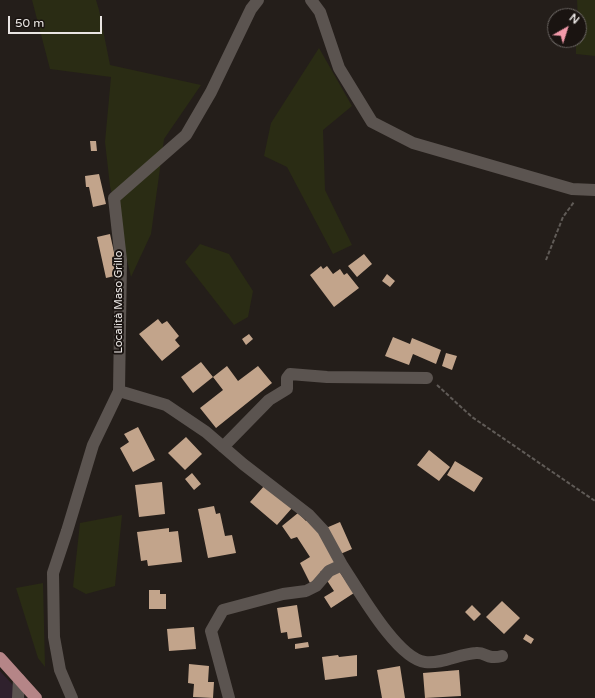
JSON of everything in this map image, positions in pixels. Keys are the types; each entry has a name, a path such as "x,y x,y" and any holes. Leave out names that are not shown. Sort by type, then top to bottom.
{"main road":[{"path":"0,658 36,698"}],"street":[{"name":"Località Maso Grillo","path":"72,698 60,670 54,637 53,573 67,532 93,444 119,391 121,260 114,198 186,135 211,92 251,9 258,0"},
{"path":"312,0 320,12 339,68 372,122 413,143 572,189 595,190"},
{"path":"223,447 269,400 287,389 287,378 290,374 327,377 427,378"},
{"path":"119,391 166,405 206,432 309,515 324,530 342,565 390,637 406,655 424,662 448,660 477,653 492,658 502,656"},
{"path":"229,698 211,631 223,610 283,594 306,591 316,586 329,571 342,565"},
{"path":"18,698 19,679"}],"path":[{"path":"546,260 562,217 583,189"},
{"path":"427,378 472,417 595,501"}],"shaded area":[{"path":"0,671 25,698 0,698"}],"green space":[{"path":"32,0 96,0 110,65 201,85 164,139 151,234 131,277 110,186 105,142 111,77 50,69"},
{"path":"577,0 595,0 595,56 576,54 576,48 587,48 587,8 577,8"},
{"path":"319,48 352,106 323,130 325,190 352,245 333,254 287,167 264,156 271,123"},
{"path":"200,244 229,254 253,291 248,317 234,325 185,262"},
{"path":"122,515 115,586 86,594 73,587 80,523"},
{"path":"43,583 45,667 38,658 16,588"}],"building":[{"path":"90,141 96,141 97,151 91,151"},
{"path":"99,174 106,204 93,207 89,187 86,187 85,176"},
{"path":"110,234 119,275 106,278 97,237"},
{"path":"364,254 372,264 357,277 348,266"},
{"path":"321,266 323,269 327,266 333,274 340,269 344,275 347,273 359,288 334,307 310,275"},
{"path":"387,274 395,281 390,287 382,281"},
{"path":"158,319 162,324 167,321 179,336 175,340 180,346 162,361 139,334"},
{"path":"249,334 253,339 246,345 242,339"},
{"path":"393,337 410,344 412,338 441,350 436,364 413,354 409,365 385,356"},
{"path":"446,353 457,356 452,370 442,366"},
{"path":"201,362 213,377 193,393 181,377"},
{"path":"227,366 238,381 258,366 272,383 216,428 200,408 223,390 213,377"},
{"path":"138,427 155,460 133,472 120,448 129,442 124,434"},
{"path":"186,437 202,454 185,470 168,453"},
{"path":"429,450 450,467 439,481 417,465"},
{"path":"455,461 483,478 474,492 447,475"},
{"path":"192,473 201,484 194,490 185,479"},
{"path":"162,482 165,514 139,517 135,485"},
{"path":"265,485 292,508 277,525 250,502"},
{"path":"214,506 216,514 220,513 225,536 232,535 236,553 208,558 198,509"},
{"path":"298,513 306,521 311,518 338,561 320,572 322,575 310,583 300,563 310,557 297,537 291,539 282,526"},
{"path":"340,522 352,549 338,555 326,528"},
{"path":"169,528 169,532 178,531 182,562 148,566 147,560 141,561 137,532"},
{"path":"339,571 354,593 331,608 324,597 334,591 326,579"},
{"path":"149,590 160,590 160,594 166,594 166,609 149,609"},
{"path":"502,601 520,618 504,634 486,617"},
{"path":"297,605 302,637 288,639 287,632 281,633 277,608"},
{"path":"472,605 481,614 474,621 465,612"},
{"path":"194,627 196,649 169,651 167,629"},
{"path":"526,634 534,639 531,644 523,639"},
{"path":"308,642 309,647 295,649 295,644"},
{"path":"338,655 339,657 357,655 357,676 325,680 322,657"},
{"path":"189,664 209,666 208,682 214,682 213,698 193,697 194,684 188,683"},
{"path":"400,666 405,698 382,698 377,670"},
{"path":"459,670 461,696 425,698 423,673"}]}
